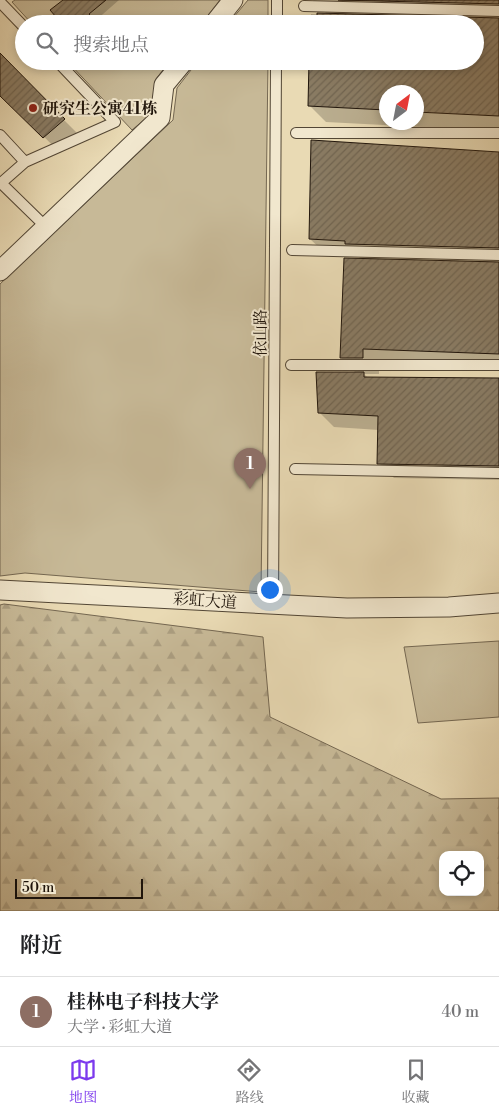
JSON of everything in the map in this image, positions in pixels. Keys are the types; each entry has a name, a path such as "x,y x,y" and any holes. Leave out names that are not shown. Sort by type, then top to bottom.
{"street":[{"path":"221,15 233,0"},
{"path":"0,271 160,118 164,85 176,70"},
{"name":"彩虹大道","path":"0,590 356,608 499,603"}],"lane":[{"path":"276,15 277,0"},
{"path":"1,1 15,17"},
{"path":"304,6 499,11"},
{"path":"46,227 1,184 25,162 115,122 66,70"},
{"name":"依山路","path":"273,604 276,70"},
{"path":"296,133 499,133"},
{"path":"0,135 25,162"},
{"path":"292,250 499,255"},
{"path":"290,365 499,365"},
{"path":"295,469 499,473"}],"green space":[{"path":"15,0 220,0 208,15 24,15 12,2"},
{"path":"248,0 268,0 268,15 236,15"},
{"path":"75,70 163,70 156,79 150,115 132,130"},
{"path":"191,70 268,70 261,592 25,573 0,576 0,284 173,120 177,88"},
{"path":"4,604 263,637 270,717 441,799 499,798 499,911 0,911 0,605"},
{"path":"499,641 499,717 418,723 404,647"}],"building":[{"path":"63,0 106,0 90,15 54,15 50,10"},
{"path":"338,0 499,0 499,4"},
{"path":"317,13 390,15 317,15"},
{"path":"484,18 499,18 499,116 424,112 424,85 379,85 379,110 308,106 309,70 484,70"},
{"name":"研究生公寓41栋","path":"0,53 65,119 43,138 0,96"},
{"path":"311,140 499,152 499,248 345,244 345,241 309,239"},
{"path":"344,258 499,262 499,354 363,349 363,358 340,358"},
{"path":"316,372 364,372 364,377 499,378 499,466 377,464 378,416 318,413"}],"place":[{"name":"研究生公寓41栋","path":"33,108"},
{"name":"桂林电子科技大学","path":"250,489"}]}
